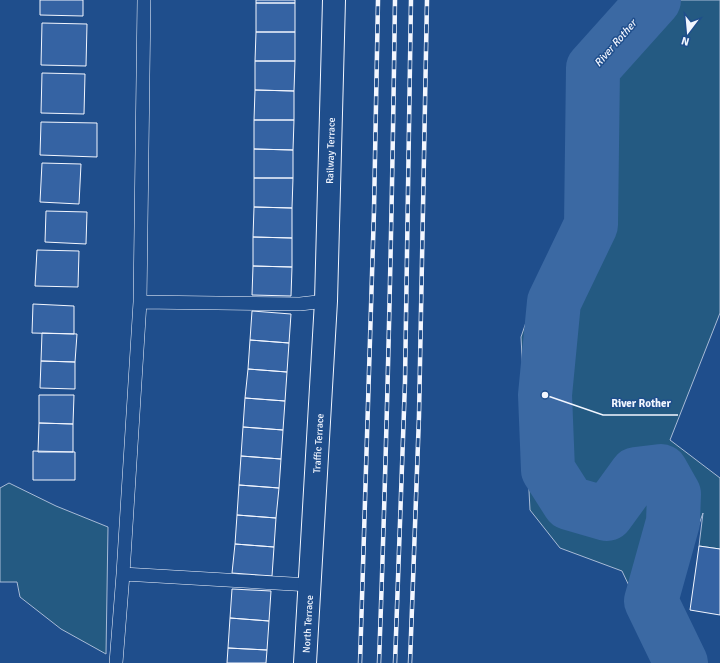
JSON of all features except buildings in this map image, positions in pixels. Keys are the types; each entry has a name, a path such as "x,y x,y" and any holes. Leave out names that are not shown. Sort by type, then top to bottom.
{"street":[{"name":"Railway Terrace","path":"326,301 334,0"},
{"name":"Traffic Terrace","path":"310,585 326,301"},
{"name":"North Terrace","path":"304,663 310,585"}],"lane":[{"path":"116,663 140,302 144,0"},
{"path":"140,302 300,304 326,301"},
{"path":"123,574 310,585"}],"shaded area":[{"path":"635,0 720,0 720,313 670,440 720,478 720,549 699,546 703,513 672,600 631,590 622,571 560,548 530,510 521,337 547,261 573,226 577,71 604,31"},
{"path":"9,483 56,506 108,527 106,654 61,629 20,597 17,582 0,582 0,488"}],"waterway":[{"name":"River Rother","path":"654,0 593,68 591,225 554,302 545,395 548,470 569,503 607,514 636,474 661,471 674,494 673,522 651,601 681,663"}],"railway":[{"path":"360,663 374,210 378,0"},
{"path":"379,663 389,332 395,0"},
{"path":"395,663 405,382 411,0"},
{"path":"410,663 419,416 427,0"}],"place":[{"name":"River Rother","path":"545,395"}]}
